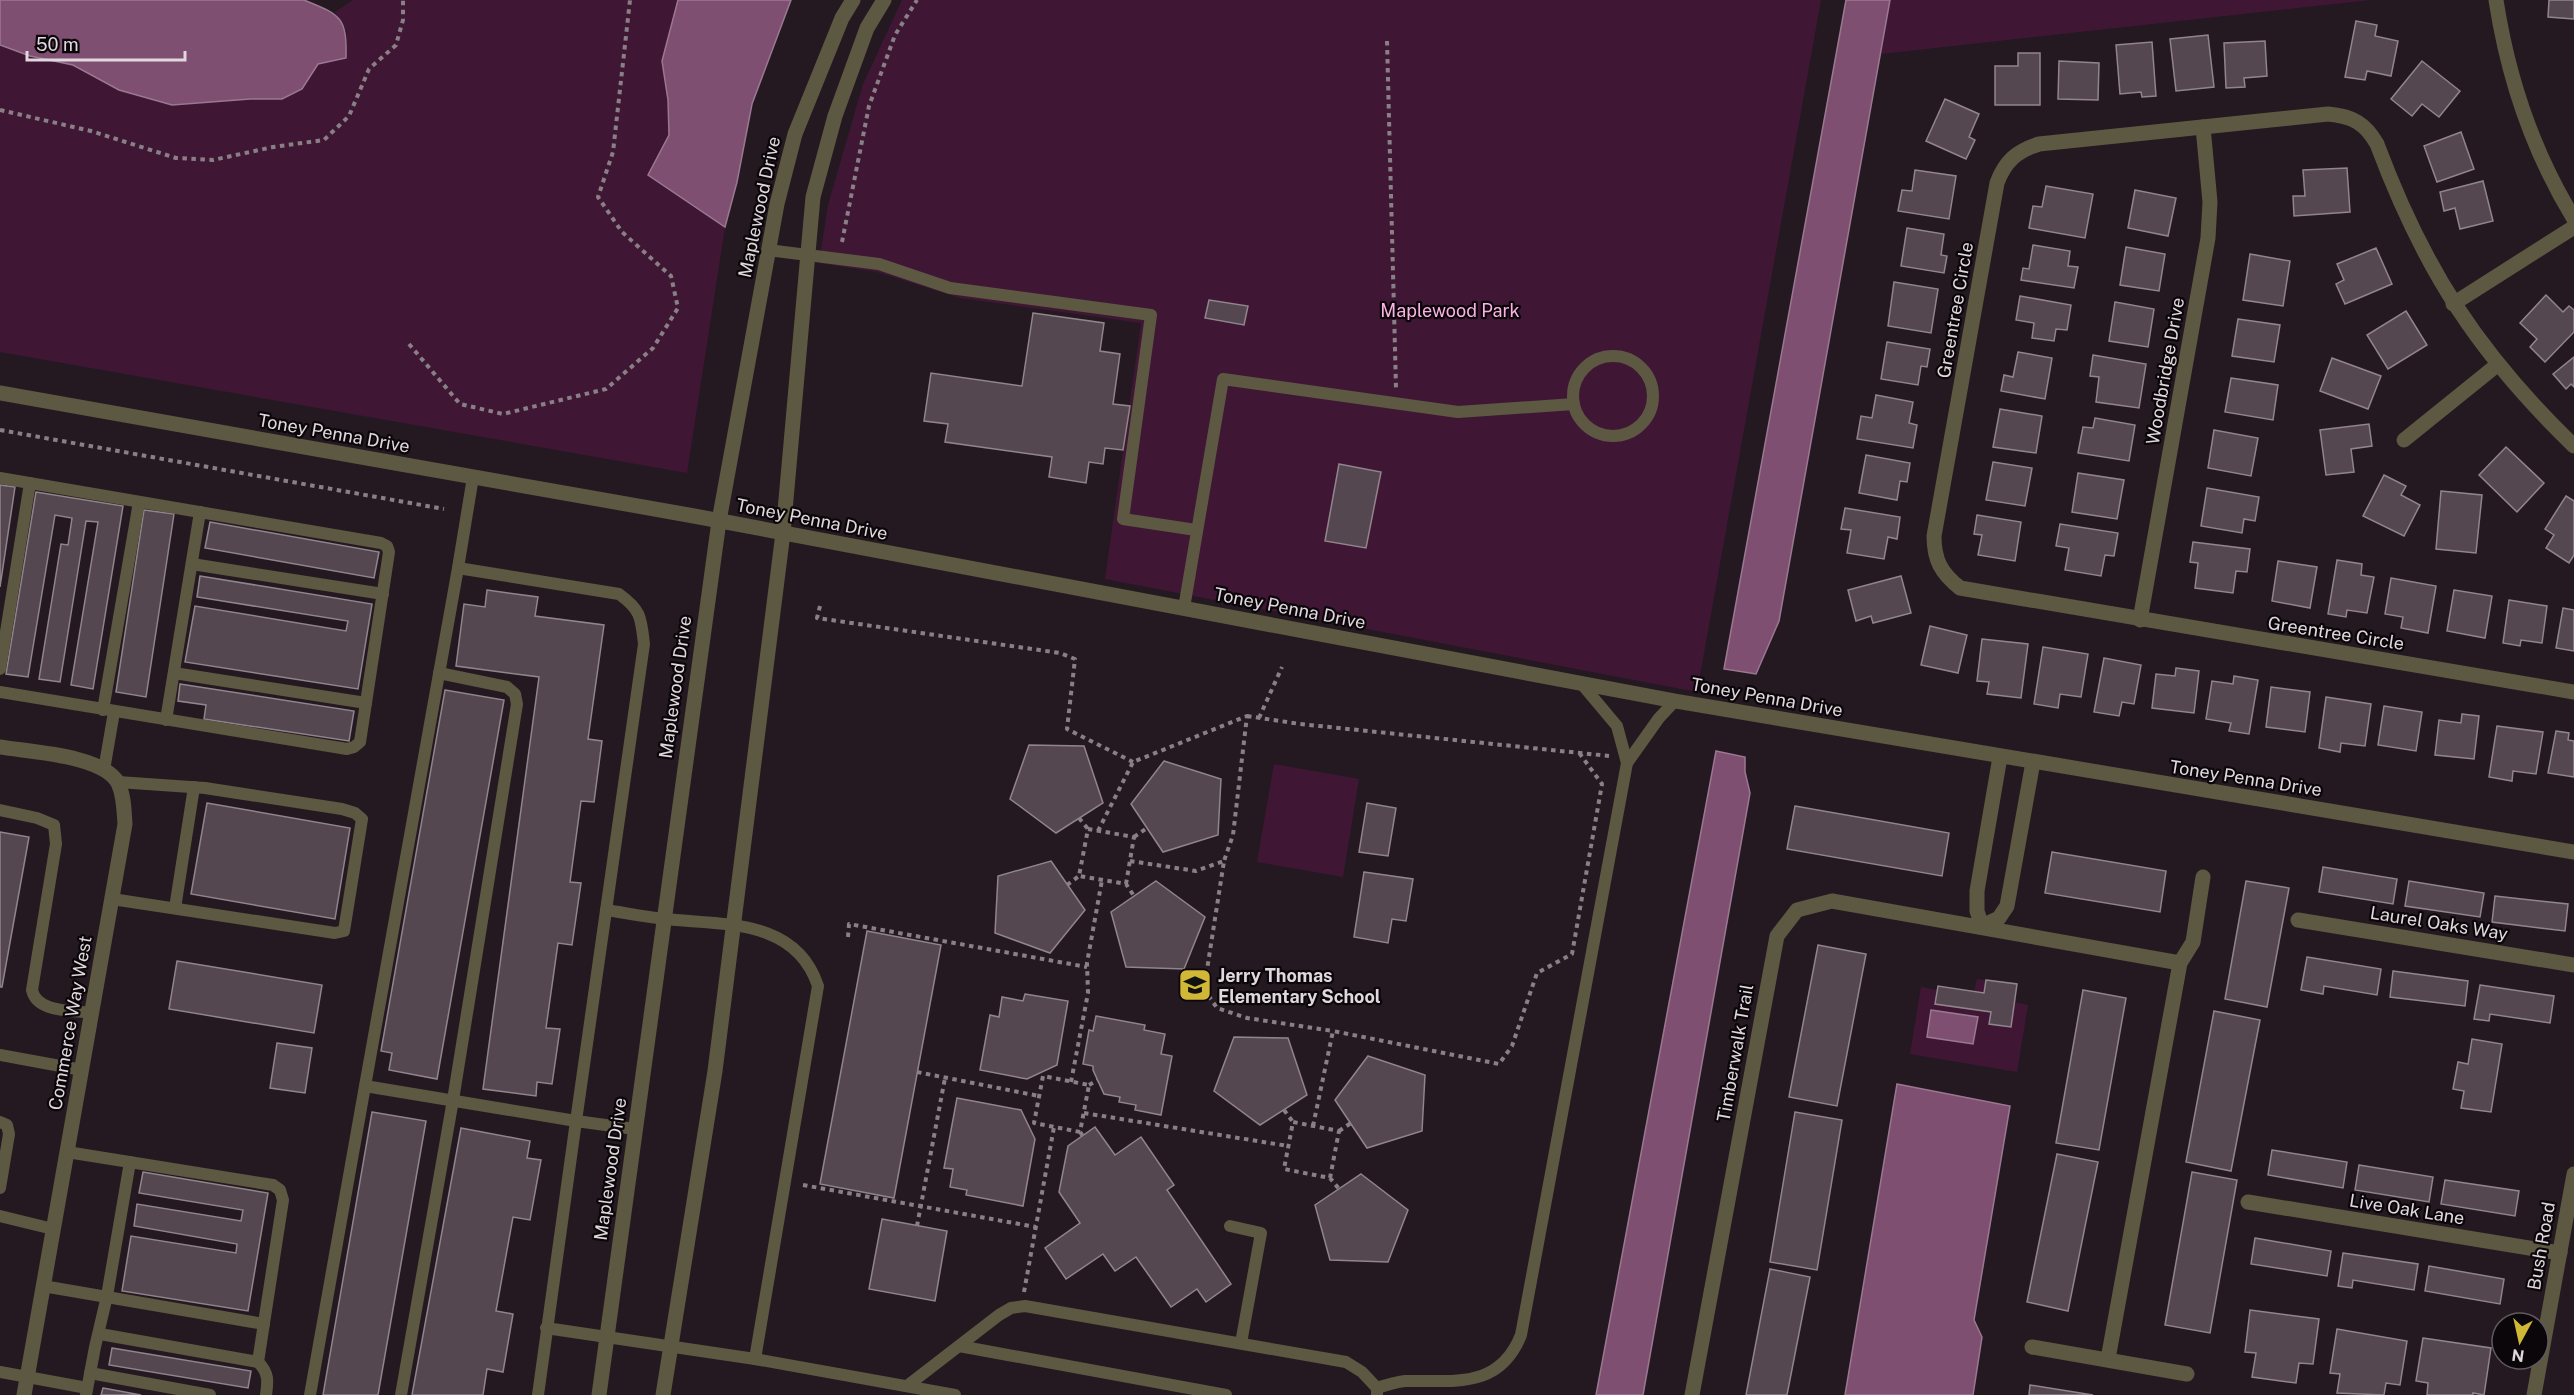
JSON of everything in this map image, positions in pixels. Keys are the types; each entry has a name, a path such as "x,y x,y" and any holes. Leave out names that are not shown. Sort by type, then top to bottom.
{"street":[{"name":"Maplewood Drive","path":"599,1395 718,521 777,204 795,134 842,18 853,0"},
{"path":"663,1395 715,1071 783,533 813,197 835,116 867,28 884,0"},
{"path":"2496,0 2508,65 2519,103 2541,157 2574,219"},
{"name":"Greentree Circle","path":"2574,446 2535,409 2497,365 2453,304 2418,242 2378,144 2370,130 2358,121 2343,115 2328,114 2039,144 2018,153 2002,169 1997,183 1934,536 1934,552 1939,566 1948,579 1960,588 2574,693"},
{"name":"Woodbridge Drive","path":"2140,620 2208,238 2210,202 2203,127"},
{"path":"2453,304 2574,227"},
{"path":"2404,440 2497,365"},
{"name":"Toney Penna Drive","path":"0,393 718,521 1676,701 2574,852"},
{"path":"0,747 87,761 104,770 118,782"},
{"path":"2000,757 1977,891 1977,910 1982,926 1999,918 2007,906 2033,762"},
{"name":"Commerce Way West","path":"24,1395 125,824 123,801 118,782"},
{"path":"2108,1359 2180,963 2193,942 2203,877"},
{"name":"Timberwalk Trail","path":"1692,1395 1777,936 1797,910 1832,901 2180,963"},
{"name":"Laurel Oaks Way","path":"2298,920 2574,965"},
{"name":"Bush Road","path":"2534,1395 2574,1174"},
{"name":"Live Oak Lane","path":"2248,1202 2560,1253"},
{"path":"2032,1347 2187,1374"}],"lane":[{"path":"768,250 879,264 950,288 1151,315 1123,519 1196,530"},
{"path":"1620,356 1633,361 1644,369 1651,381 1653,398 1650,412 1644,422 1626,434 1611,436 1588,428 1575,410 1574,404 1572,395 1579,373 1589,363 1602,357 1620,356"},
{"path":"1184,608 1223,378 1458,412 1574,404"},
{"path":"310,1395 473,477"},
{"path":"0,478 381,543 387,546 389,552 360,741 354,747 347,748 0,693"},
{"path":"0,669 30,483"},
{"path":"104,770 108,711 139,501"},
{"path":"166,720 200,512"},
{"path":"192,564 383,594"},
{"path":"458,568 619,594 635,606 642,626 644,644 538,1395"},
{"path":"174,673 366,703"},
{"path":"401,1395 453,1100 517,704 515,694 507,687 439,673"},
{"path":"1580,682 1617,726 1627,763"},
{"path":"907,1386 999,1315 1011,1308 1021,1306 1346,1362 1362,1372 1377,1391 1402,1381 1469,1381 1502,1364 1517,1346 1521,1335 1627,763 1659,718 1676,701"},
{"path":"112,899 335,933 344,931 362,819 355,813 342,808 194,787 118,782"},
{"path":"175,908 194,787"},
{"path":"0,810 37,818 54,825 56,844 32,990 34,997 41,1005 91,1013"},
{"path":"606,910 664,919 733,924 760,930 785,941 804,957 818,986 755,1359"},
{"path":"0,1055 82,1070"},
{"path":"365,1086 635,1129"},
{"path":"0,1122 7,1125 9,1134 0,1188"},
{"path":"67,1152 273,1185 280,1190 283,1200 258,1362"},
{"path":"0,1372 87,1392 94,1347 100,1334 130,1162"},
{"path":"0,1216 7,1220 53,1229"},
{"path":"1230,1226 1261,1233 1241,1343"},
{"path":"43,1286 264,1324"},
{"path":"546,1328 755,1359 954,1395"},
{"path":"100,1334 258,1362 265,1369 268,1380 266,1395"},
{"path":"959,1346 1226,1395"},
{"path":"90,1373 210,1395"}],"path":[{"path":"0,110 91,131 176,158 213,160 273,147 324,140 349,116 369,69 396,45 403,20 403,0"},
{"path":"409,344 460,404 502,414 606,389 653,348 678,308 671,276 622,232 598,198 613,152 630,0"},
{"path":"842,242 868,106 895,35 917,0"},
{"path":"1387,41 1397,403"},
{"path":"0,430 444,509"},
{"path":"819,606 817,618 1060,652 1075,658 1067,729 1133,762"},
{"path":"1259,717 1282,667"},
{"path":"1247,716 1233,835 1224,861 1204,989 1210,999 1217,1008 1247,1018 1333,1031 1499,1064 1512,1046 1537,973 1572,954 1602,784 1580,754"},
{"path":"1098,831 1133,762 1247,716 1580,754 1611,756 1609,745"},
{"path":"1079,818 1088,829 1134,837 1147,828"},
{"path":"1067,885 1079,876 1088,829"},
{"path":"1134,837 1126,884 1134,896"},
{"path":"1130,861 1196,871 1224,861"},
{"path":"1079,876 1126,884"},
{"path":"1071,1082 1088,993 1088,967 1102,880"},
{"path":"848,937 849,924 1088,967"},
{"path":"1313,1126 1333,1031"},
{"path":"917,1072 1039,1096"},
{"path":"1089,1085 1081,1134 1031,1124 1039,1096 1041,1074 1089,1085 1098,1080"},
{"path":"917,1226 945,1078"},
{"path":"1284,1110 1293,1122 1313,1126 1339,1131 1351,1123"},
{"path":"1084,1113 1288,1146"},
{"path":"1293,1122 1284,1169 1330,1178 1338,1189"},
{"path":"1021,1306 1054,1127"},
{"path":"1330,1178 1339,1131"},
{"path":"803,1185 1036,1227"}],"green space":[{"path":"353,0 678,0 662,61 668,100 669,135 649,175 725,227 687,473 0,352 0,46 30,56 73,65 119,90 171,105 282,99 302,89 318,64 345,58 347,32 335,12"},
{"name":"Maplewood Park","path":"902,0 1821,0 1697,692 1105,579 1141,323 960,298 877,272 819,263 828,205 863,84"},
{"path":"1890,0 2370,0 1881,54"},
{"path":"1274,764 1359,779 1343,877 1257,862"},
{"path":"1977,979 2017,985 2014,1002 2028,1005 2017,1072 1910,1054 1921,987 1973,997"}],"shaded area":[{"path":"0,0 304,0 334,14 339,19 345,34 346,58 318,64 302,89 282,99 172,105 119,90 73,65 30,56 0,45"},
{"path":"678,0 791,0 752,104 737,182 725,227 648,175 669,135 668,100 662,61"},
{"path":"1846,0 1890,0 1779,621 1756,674 1724,669"},
{"path":"1716,751 1745,757 1745,772 1750,793 1643,1395 1596,1395"},
{"path":"1931,1010 1978,1017 1973,1044 1927,1037"},
{"path":"1897,1084 2010,1106 1974,1320 1982,1337 1973,1395 1845,1395"}],"building":[{"path":"2549,0 2574,0 2574,19 2548,17"},
{"path":"2356,21 2377,25 2375,36 2398,41 2391,76 2367,71 2365,80 2345,77"},
{"path":"2208,35 2214,87 2176,91 2170,39"},
{"path":"2265,41 2267,76 2244,78 2245,87 2226,88 2224,43"},
{"path":"2152,42 2156,96 2142,97 2141,92 2120,94 2116,45"},
{"path":"2018,53 2040,53 2040,105 1995,105 1995,66 2018,66"},
{"path":"2059,61 2099,63 2098,100 2058,99"},
{"path":"2422,61 2460,91 2439,117 2422,104 2412,116 2391,99"},
{"path":"1945,99 1979,114 1969,137 1975,140 1966,159 1926,141"},
{"path":"2461,132 2474,169 2437,182 2424,146"},
{"path":"2347,168 2350,212 2294,216 2293,196 2305,196 2303,170"},
{"path":"1915,170 1956,176 1949,219 1898,211 1902,190 1912,191"},
{"path":"2483,181 2493,221 2460,229 2455,208 2444,211 2440,192"},
{"path":"2046,186 2093,194 2085,238 2029,228 2033,206 2042,207"},
{"path":"2135,190 2176,198 2168,236 2128,228"},
{"path":"1907,228 1944,234 1941,255 1947,256 1944,273 1901,266"},
{"path":"2033,245 2070,251 2068,266 2078,267 2074,288 2021,280 2023,268 2029,269"},
{"path":"2126,247 2165,254 2159,291 2120,285"},
{"path":"2376,248 2392,284 2345,304 2336,284 2344,280 2337,264"},
{"path":"2250,254 2290,261 2283,306 2243,300"},
{"path":"1894,282 1938,289 1931,333 1888,326"},
{"path":"2546,295 2563,312 2569,306 2574,310 2574,332 2545,362 2530,347 2537,339 2520,323"},
{"path":"2020,296 2071,305 2067,330 2056,329 2054,341 2032,338 2034,323 2016,320"},
{"path":"1209,300 1248,306 1244,325 1205,318"},
{"path":"2115,302 2154,309 2148,347 2109,341"},
{"path":"2406,311 2427,345 2388,369 2367,335"},
{"path":"1033,313 1104,323 1100,351 1120,354 1113,404 1130,406 1123,450 1105,448 1103,464 1089,462 1086,483 1049,477 1052,457 945,442 948,424 924,421 931,373 1022,386"},
{"path":"2238,319 2280,325 2274,362 2232,356"},
{"path":"1887,342 1930,349 1927,367 1921,366 1918,385 1881,379"},
{"path":"2018,352 2052,358 2045,399 2001,391 2004,375 2013,377"},
{"path":"2093,355 2146,364 2139,408 2096,402 2099,377 2090,376"},
{"path":"2574,357 2574,387 2571,384 2566,389 2553,374"},
{"path":"2332,358 2381,376 2368,409 2320,391"},
{"path":"2231,378 2278,385 2273,420 2225,412"},
{"path":"1876,395 1913,402 1909,423 1917,425 1913,448 1857,439 1861,416 1872,418"},
{"path":"2000,409 2042,416 2036,453 1993,447"},
{"path":"2095,418 2135,425 2129,461 2078,453 2083,427 2093,428"},
{"path":"2369,424 2372,446 2351,449 2354,472 2326,475 2320,430"},
{"path":"2214,430 2258,438 2251,476 2208,468"},
{"path":"2506,447 2544,483 2517,512 2479,475"},
{"path":"1866,455 1910,463 1907,482 1900,481 1897,500 1859,493"},
{"path":"1993,462 2032,468 2025,506 1986,500"},
{"path":"1339,464 1381,472 1366,548 1325,541"},
{"path":"2078,473 2124,480 2117,519 2072,512"},
{"path":"2384,475 2406,486 2401,495 2420,505 2404,536 2363,516"},
{"path":"0,485 15,487 0,587"},
{"path":"2207,488 2259,497 2255,521 2244,519 2242,533 2201,526"},
{"path":"2441,491 2482,495 2476,553 2436,549"},
{"path":"36,492 123,506 93,689 71,685 98,522 86,521 60,682 39,679 61,544 68,545 72,518 55,515 28,677 6,674"},
{"path":"2566,496 2574,501 2574,555 2569,563 2546,548 2554,535 2545,529"},
{"path":"1845,508 1900,517 1897,539 1888,537 1884,559 1847,553 1851,530 1841,529"},
{"path":"144,510 174,514 146,697 116,692"},
{"path":"1977,515 2021,522 2015,561 1978,555 1982,535 1974,534"},
{"path":"210,522 379,552 374,578 205,548"},
{"path":"2060,524 2118,533 2114,556 2105,555 2101,576 2065,570 2069,548 2056,546"},
{"path":"2193,542 2250,549 2247,572 2236,571 2233,593 2195,588 2198,563 2190,562"},
{"path":"2337,560 2362,564 2361,575 2374,577 2367,613 2347,610 2346,617 2328,614"},
{"path":"2278,561 2317,567 2310,608 2272,601"},
{"path":"200,576 372,604 358,689 185,662 195,606 346,631 348,621 197,597"},
{"path":"1901,576 1911,613 1873,623 1871,616 1856,621 1848,590"},
{"path":"2391,578 2436,586 2428,633 2401,628 2403,617 2385,614"},
{"path":"487,590 538,597 535,616 604,625 588,739 602,741 594,802 581,801 570,882 581,883 572,945 558,943 546,1028 560,1029 552,1084 537,1082 536,1096 483,1089 539,677 456,666 464,604 485,607"},
{"path":"2454,590 2492,596 2485,638 2447,631"},
{"path":"2509,600 2547,606 2542,643 2521,640 2520,646 2503,643"},
{"path":"2563,608 2574,610 2574,651 2556,648"},
{"path":"1930,626 1967,635 1958,673 1921,665"},
{"path":"1982,639 2028,644 2021,698 1987,694 1989,682 1977,681"},
{"path":"2043,647 2088,654 2081,697 2060,694 2058,708 2034,704"},
{"path":"2104,658 2141,665 2134,704 2122,702 2119,716 2094,712"},
{"path":"2176,668 2199,671 2194,713 2152,708 2156,674 2175,676"},
{"path":"2234,676 2258,680 2249,734 2229,731 2231,723 2206,719 2212,681 2233,684"},
{"path":"180,684 354,711 349,741 204,719 206,705 178,701"},
{"path":"2271,687 2310,692 2305,732 2266,727"},
{"path":"445,690 504,700 437,1079 389,1070 392,1053 381,1051"},
{"path":"2326,697 2371,704 2365,746 2341,743 2340,752 2319,748"},
{"path":"2384,706 2422,712 2416,751 2378,745"},
{"path":"2462,714 2479,716 2474,759 2435,755 2439,720 2461,723"},
{"path":"2497,726 2543,732 2536,774 2513,771 2512,781 2489,777"},
{"path":"2556,731 2569,733 2568,740 2574,741 2574,777 2548,773"},
{"path":"1029,745 1084,746 1103,803 1056,833 1010,799"},
{"path":"1164,761 1221,779 1218,835 1163,852 1131,804"},
{"path":"207,803 350,828 335,919 191,894"},
{"path":"1367,803 1396,808 1388,856 1359,852"},
{"path":"1795,806 1949,833 1942,876 1787,849"},
{"path":"0,832 29,837 2,987 0,987"},
{"path":"2052,852 2166,871 2160,912 2045,893"},
{"path":"1051,861 1085,910 1050,953 995,933 998,876"},
{"path":"2323,867 2397,879 2393,904 2319,892"},
{"path":"1364,872 1413,879 1406,921 1392,919 1388,943 1354,937"},
{"path":"1156,881 1205,917 1184,969 1126,967 1111,912"},
{"path":"2246,881 2289,888 2267,1007 2225,999"},
{"path":"2409,881 2484,893 2480,917 2405,906"},
{"path":"2495,896 2568,904 2565,931 2492,922"},
{"path":"867,931 941,945 894,1198 820,1184"},
{"path":"1818,945 1866,954 1837,1106 1789,1097"},
{"path":"2307,957 2381,969 2377,995 2324,986 2323,994 2301,990"},
{"path":"177,961 322,985 314,1033 169,1009"},
{"path":"2393,971 2468,981 2465,1006 2390,997"},
{"path":"1986,980 2017,984 2011,1027 1989,1024 1991,1012 1935,1004 1938,986 1984,993"},
{"path":"2480,985 2554,996 2550,1023 2490,1014 2489,1021 2474,1019"},
{"path":"2083,990 2126,998 2099,1150 2056,1143"},
{"path":"1025,994 1068,1001 1057,1065 1027,1079 980,1070 990,1015 999,1017 1002,997 1023,1001"},
{"path":"2214,1011 2260,1020 2231,1171 2186,1162"},
{"path":"1096,1016 1145,1025 1144,1030 1165,1034 1161,1054 1172,1056 1161,1115 1135,1110 1136,1105 1119,1102 1120,1097 1104,1094 1093,1066 1083,1064 1089,1030 1093,1031"},
{"path":"1234,1037 1288,1038 1307,1095 1260,1125 1214,1091"},
{"path":"2472,1039 2502,1044 2491,1112 2461,1108 2464,1091 2453,1089 2458,1062 2468,1064"},
{"path":"277,1043 312,1048 305,1093 270,1088"},
{"path":"1368,1056 1425,1075 1422,1131 1367,1148 1335,1100"},
{"path":"957,1098 1021,1110 1035,1139 1023,1206 966,1195 967,1190 950,1187 953,1169 944,1168"},
{"path":"372,1112 426,1121 378,1395 323,1395"},
{"path":"1795,1112 1842,1120 1817,1270 1770,1262"},
{"path":"1095,1127 1115,1155 1141,1137 1174,1185 1167,1190 1231,1284 1206,1302 1197,1289 1171,1307 1136,1257 1115,1271 1103,1254 1066,1279 1045,1248 1080,1223 1059,1192 1068,1146"},
{"path":"461,1128 530,1141 527,1158 541,1160 530,1220 513,1217 496,1311 513,1314 503,1372 487,1369 483,1395 412,1395"},
{"path":"2272,1150 2347,1162 2343,1188 2268,1175"},
{"path":"2057,1154 2098,1162 2068,1311 2027,1302"},
{"path":"2359,1165 2433,1177 2429,1202 2355,1190"},
{"path":"143,1172 268,1193 248,1311 122,1291 131,1236 236,1253 237,1244 134,1226 137,1204 241,1221 243,1210 139,1193"},
{"path":"2192,1172 2237,1180 2210,1333 2165,1325"},
{"path":"1361,1174 1408,1210 1388,1262 1330,1260 1315,1205"},
{"path":"2445,1180 2519,1191 2515,1216 2441,1204"},
{"path":"882,1219 947,1231 935,1301 869,1289"},
{"path":"2255,1238 2331,1251 2327,1276 2251,1264"},
{"path":"2343,1253 2418,1264 2414,1290 2353,1280 2352,1288 2338,1286"},
{"path":"2429,1266 2504,1279 2500,1304 2425,1291"},
{"path":"1770,1269 1810,1277 1787,1395 1746,1395"},
{"path":"2250,1310 2319,1319 2313,1364 2299,1363 2296,1383 2252,1377 2256,1353 2245,1352"},
{"path":"2337,1329 2407,1341 2400,1385 2386,1383 2384,1395 2337,1393 2340,1374 2330,1373"},
{"path":"2423,1338 2490,1348 2484,1395 2473,1393 2473,1395 2427,1395 2428,1383 2416,1381"},
{"path":"112,1348 251,1371 248,1388 109,1365"},
{"path":"2030,1385 2093,1395 2029,1395"},
{"path":"103,1388 141,1395 101,1395"}],"place":[{"name":"Jerry Thomas Elementary School","path":"1195,985"}]}
